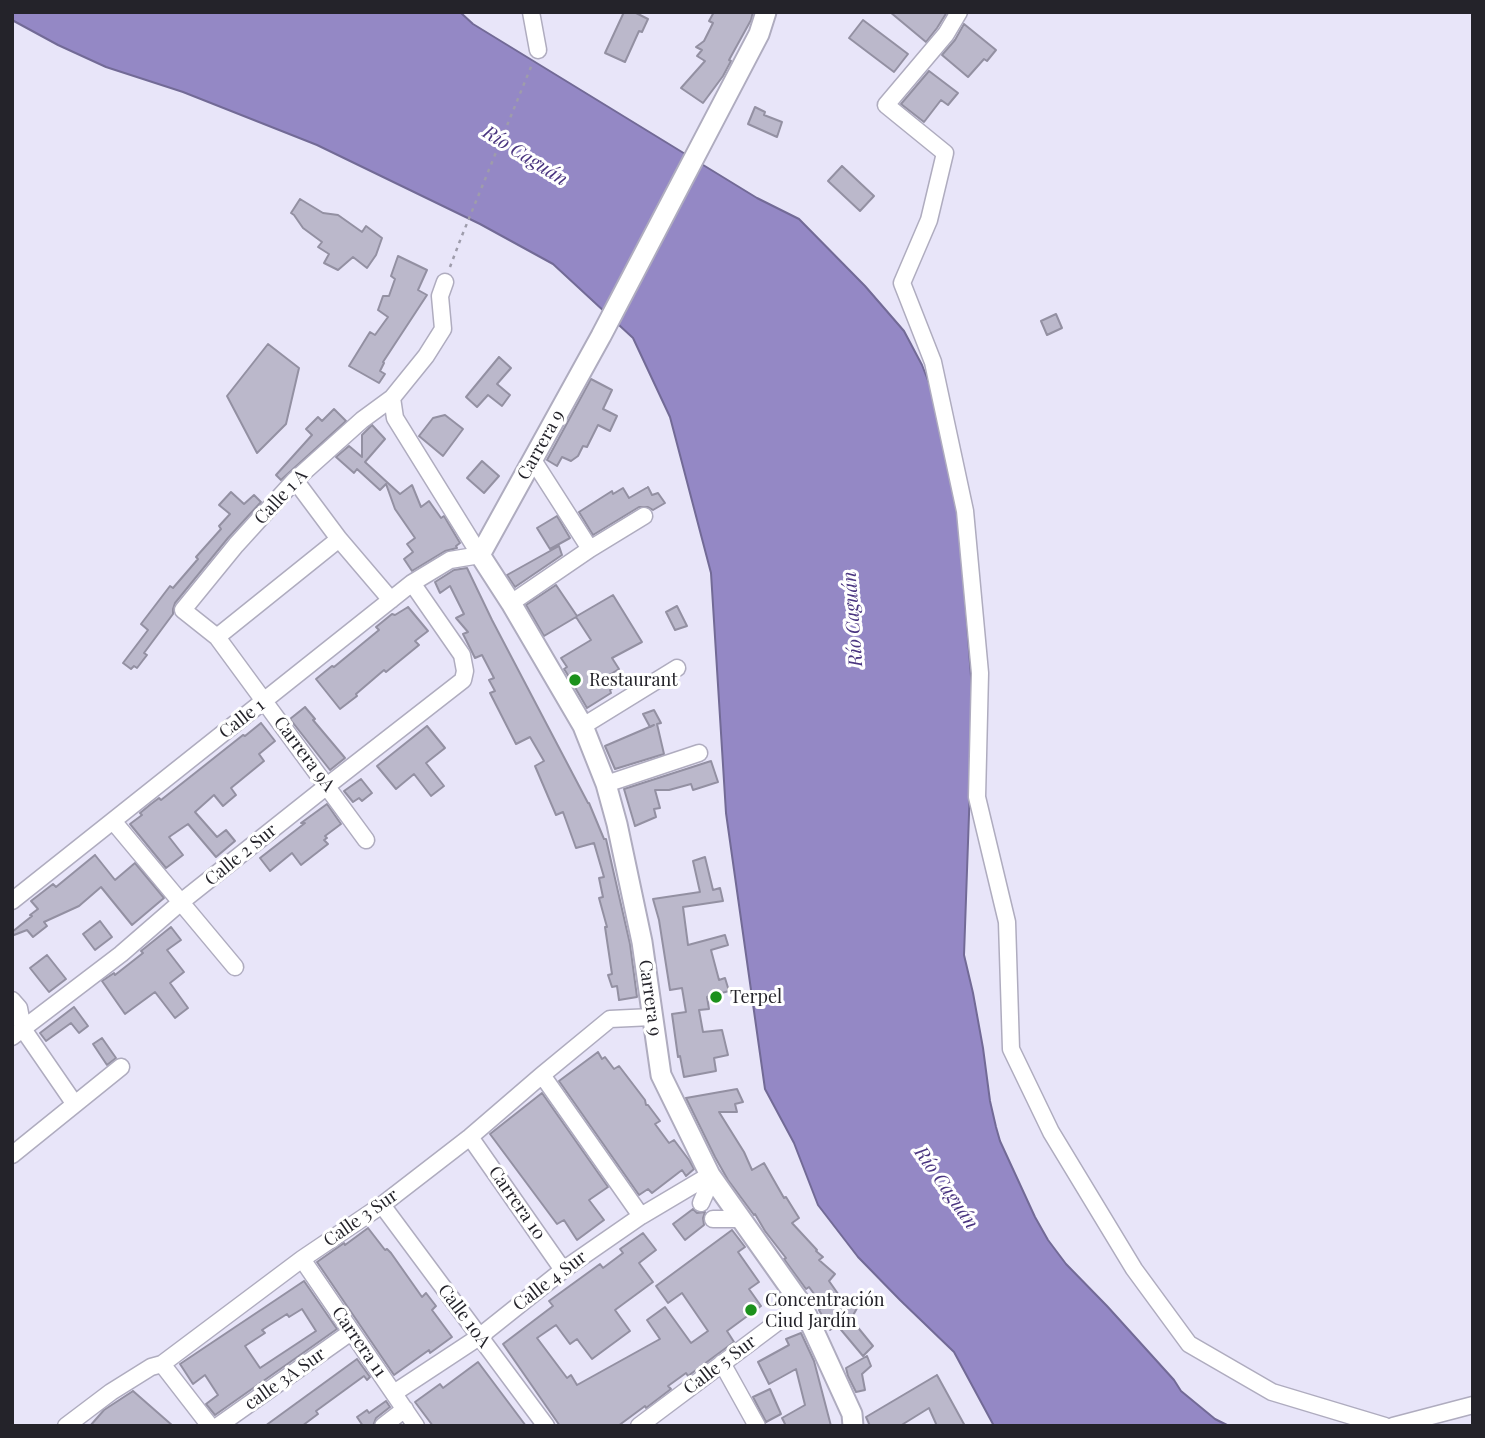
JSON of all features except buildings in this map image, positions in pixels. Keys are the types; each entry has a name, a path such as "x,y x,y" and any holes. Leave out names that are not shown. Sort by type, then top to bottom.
{"main road":[{"name":"Carrera 9","path":"766,12 759,34 601,336 480,555 583,726 607,784 642,942 661,1075 711,1176 802,1305 852,1414 853,1426"}],"street":[{"path":"531,12 538,50"},
{"path":"959,12 946,34 886,105 945,153 929,220 902,283 933,362 965,511 980,673 977,797 1007,922 1011,1049 1051,1132 1135,1269 1189,1343 1272,1392 1385,1426"},
{"name":"Calle 1 A","path":"183,610 236,545 295,480 362,420 391,398 426,356 443,329 440,296 445,282"},
{"name":"Carrera 9","path":"391,398 395,418 480,555"},
{"path":"533,460 590,549"},
{"path":"295,480 391,600"},
{"path":"511,603 644,516"},
{"path":"217,637 340,539"},
{"name":"Calle 1","path":"12,901 412,583 450,560 480,555"},
{"name":"Calle 2 Sur","path":"18,1033 121,954 181,902 463,680 466,671 462,656 412,583"},
{"name":"Carrera 9A","path":"183,610 217,637 366,839"},
{"path":"583,726 677,668"},
{"path":"607,784 699,753"},
{"path":"113,821 235,967"},
{"path":"12,999 19,1008 18,1033 74,1103"},
{"name":"Calle 3 Sur","path":"66,1426 111,1392 151,1367 162,1364 302,1259 382,1205 470,1137 610,1019 652,1017"},
{"path":"12,1155 121,1067"},
{"path":"542,1075 641,1216"},
{"name":"Carrera 10","path":"470,1137 563,1270"},
{"path":"701,1203 711,1176"},
{"name":"Calle 4 Sur","path":"394,1394 479,1336 563,1270 641,1216 711,1176"},
{"name":"Calle 10A","path":"382,1205 546,1426"},
{"path":"713,1219 741,1219"},
{"name":"Carrera 11","path":"302,1259 416,1426"},
{"name":"Calle 5 Sur","path":"639,1426 802,1305"},
{"name":"calle 3A Sur","path":"218,1426 351,1332"},
{"path":"722,1363 757,1426"},
{"path":"162,1364 210,1426"},
{"path":"1392,1426 1473,1405"},
{"path":"383,1426 405,1409"}],"path":[{"path":"445,282 538,50"}],"water":[{"name":"Río Caguán","path":"12,12 460,12 473,24 757,198 799,219 865,286 904,331 931,388 958,508 973,702 964,955 983,1048 990,1101 1000,1141 1035,1217 1066,1264 1107,1306 1181,1391 1215,1419 1229,1426 994,1426 954,1352 858,1257 818,1205 794,1143 765,1089 726,813 711,573 670,417 633,338 553,264 480,224 317,145 183,92 106,67 12,20"}],"place":[{"name":"Restaurant","path":"575,680"},
{"name":"Terpel","path":"716,997"},
{"name":"Concentración Ciud Jardín","path":"751,1310"}]}
